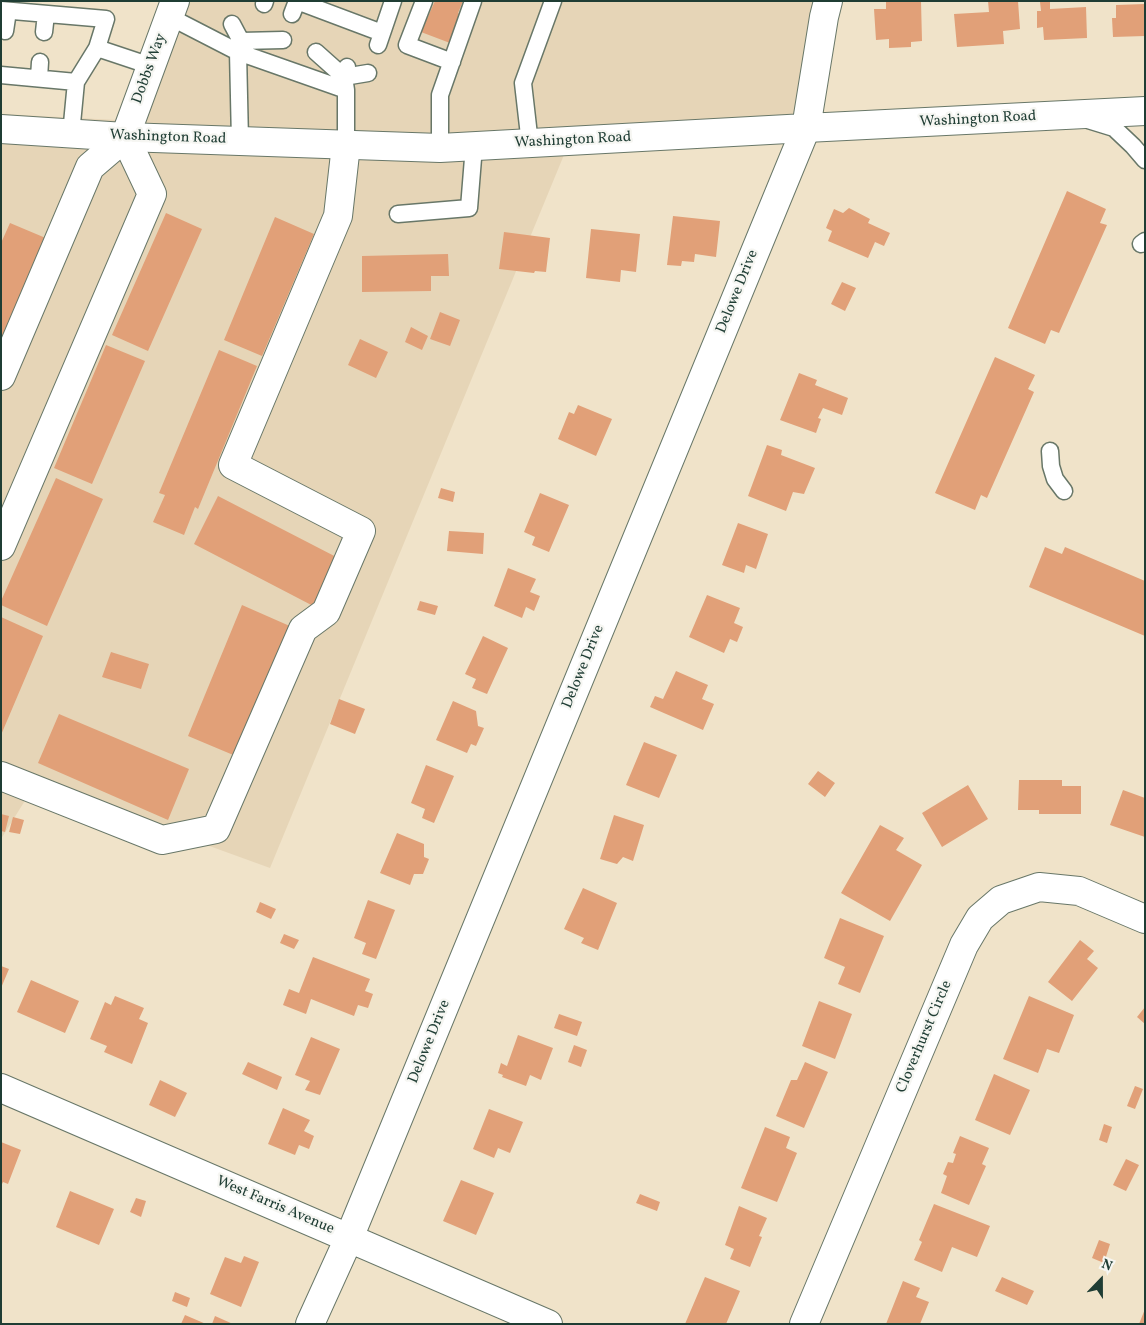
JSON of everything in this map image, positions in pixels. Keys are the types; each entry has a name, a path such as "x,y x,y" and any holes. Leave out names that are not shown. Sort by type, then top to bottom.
{"street":[{"name":"Delowe Drive","path":"310,1324 349,1238 806,128 828,1"},
{"name":"Dobbs Way","path":"125,137 173,9"},
{"name":"Washington Road","path":"1,129 125,137 440,148 1145,111"},
{"path":"1,376 90,167 125,137 152,194 1,546"},
{"path":"1,776 162,840 216,829 303,629 326,612 361,531 233,465 338,216 346,145"},
{"name":"Cloverhurst Circle","path":"804,1324 964,945 980,918 1001,900 1039,887 1079,891 1145,919"},
{"name":"West Farris Avenue","path":"1,1088 548,1324"}],"lane":[{"path":"292,14 297,1 327,20 380,39 393,1"},
{"path":"424,1 407,44 452,62"},
{"path":"440,148 440,95 473,1"},
{"path":"530,144 523,83 553,1"},
{"path":"173,9 244,42 346,77 368,73"},
{"path":"5,31 5,10 106,19 97,48 76,82 71,134"},
{"path":"44,32 46,14"},
{"path":"232,24 244,42 240,141"},
{"path":"244,42 283,40"},
{"path":"97,48 152,66"},
{"path":"316,52 346,77"},
{"path":"38,78 40,62"},
{"path":"2,70 38,78 76,82"},
{"path":"346,77 346,145"},
{"path":"1066,116 1092,120 1114,128 1145,160"},
{"path":"398,214 469,208 474,146"},
{"path":"1050,451 1051,466 1055,479 1064,491"}],"shaded area":[{"path":"179,1 834,1 816,133 566,150 270,868 36,783 1,839 1,114 136,121"}],"building":[{"path":"435,1 463,1 458,13 462,17 450,43 421,32"},
{"path":"886,1 921,1 922,41 911,42 911,47 889,48 889,39 876,40 874,9 886,9"},
{"path":"988,1 1018,1 1020,29 1003,31 1004,44 957,47 954,14 989,12"},
{"path":"1050,1 1050,9 1086,7 1087,38 1044,40 1043,27 1037,28 1037,11 1041,11 1040,2"},
{"path":"1145,4 1145,36 1113,37 1112,18 1116,18 1116,5"},
{"path":"1067,191 1106,209 1100,223 1107,225 1059,333 1051,330 1045,344 1008,328"},
{"path":"849,208 870,219 868,223 890,233 884,246 875,242 868,258 828,241 832,231 826,228 834,209 843,213"},
{"path":"166,213 202,229 148,351 112,335"},
{"path":"673,216 720,221 716,257 695,254 694,262 682,261 681,266 667,265"},
{"path":"275,217 314,234 262,356 224,340"},
{"path":"10,223 48,239 1,347 1,243"},
{"path":"591,229 640,234 636,272 621,270 620,282 586,278"},
{"path":"504,232 550,238 546,272 535,271 534,273 499,269"},
{"path":"448,254 449,276 431,276 431,291 362,292 362,256"},
{"path":"842,282 856,288 845,311 831,304"},
{"path":"440,312 460,320 450,346 430,339"},
{"path":"411,327 428,336 422,350 405,342"},
{"path":"360,339 388,352 376,378 348,365"},
{"path":"106,345 145,361 92,484 54,468"},
{"path":"219,350 257,366 198,509 195,507 184,535 153,522 165,495 159,493"},
{"path":"995,357 1035,375 1028,389 1034,392 987,498 981,495 975,510 935,493"},
{"path":"799,373 817,380 815,385 848,398 842,415 823,408 818,418 821,419 816,433 780,420"},
{"path":"578,405 612,419 596,456 558,439 569,412 574,414"},
{"path":"767,445 782,450 781,455 815,468 804,494 793,492 786,511 748,496"},
{"path":"56,478 103,499 47,626 1,605 1,601"},
{"path":"441,488 455,492 453,502 438,498"},
{"path":"540,493 569,505 549,552 532,545 535,537 524,532"},
{"path":"218,496 344,561 319,609 194,544"},
{"path":"738,523 768,534 756,569 746,565 744,573 722,565"},
{"path":"449,531 484,533 483,554 447,551"},
{"path":"1045,547 1062,554 1065,547 1145,581 1145,636 1029,587"},
{"path":"508,568 536,579 530,592 540,596 534,611 526,607 522,618 494,606"},
{"path":"707,595 740,608 734,623 743,627 737,642 730,639 724,653 689,637"},
{"path":"420,601 438,606 435,615 417,610"},
{"path":"242,605 292,627 238,757 188,736"},
{"path":"1,617 43,636 1,735"},
{"path":"483,636 508,648 487,694 472,688 476,679 465,674"},
{"path":"111,652 149,664 141,689 102,677"},
{"path":"676,671 708,685 702,699 714,704 703,730 650,707 655,696 663,699"},
{"path":"339,699 365,709 355,734 330,724"},
{"path":"453,701 476,711 478,726 484,728 476,746 471,744 467,753 436,740"},
{"path":"59,714 189,769 168,820 38,763"},
{"path":"644,742 677,755 659,798 626,785"},
{"path":"426,765 454,776 434,823 422,818 425,809 411,803"},
{"path":"818,771 835,783 825,797 808,784"},
{"path":"1019,780 1062,780 1062,786 1081,786 1081,814 1039,814 1039,810 1018,810"},
{"path":"968,785 988,819 942,847 922,813"},
{"path":"1123,790 1145,798 1145,837 1110,825"},
{"path":"1,814 9,816 5,832 1,831"},
{"path":"614,815 644,825 633,861 623,857 617,864 600,859"},
{"path":"13,817 24,820 20,834 9,832"},
{"path":"880,825 904,838 896,850 922,865 890,921 841,893"},
{"path":"397,833 424,844 424,857 429,859 423,874 414,874 410,885 380,873"},
{"path":"583,888 617,903 598,950 581,943 584,938 564,929"},
{"path":"368,900 395,910 376,959 362,954 366,943 354,938"},
{"path":"260,902 276,909 271,919 256,912"},
{"path":"840,918 884,936 860,993 838,984 845,967 824,958"},
{"path":"284,934 299,940 294,949 280,943"},
{"path":"1080,940 1094,951 1087,959 1098,968 1072,1001 1048,982"},
{"path":"313,957 370,979 365,991 373,994 368,1008 358,1005 354,1016 311,999 306,1014 283,1005 289,989 299,993"},
{"path":"1,966 9,969 1,988"},
{"path":"31,980 79,1001 65,1033 17,1012"},
{"path":"115,996 144,1008 139,1019 148,1023 132,1064 104,1052 107,1046 90,1039 105,1002 111,1005"},
{"path":"1029,996 1074,1015 1059,1053 1047,1049 1038,1073 1003,1059"},
{"path":"819,1001 852,1014 835,1059 802,1046"},
{"path":"1145,1007 1145,1024 1137,1017"},
{"path":"559,1014 582,1022 577,1036 554,1028"},
{"path":"518,1035 553,1048 541,1080 530,1075 526,1086 502,1077 503,1075 498,1073 501,1063 507,1066"},
{"path":"311,1037 340,1049 320,1095 305,1090 310,1081 295,1075"},
{"path":"574,1045 587,1050 581,1067 568,1062"},
{"path":"248,1062 282,1077 277,1090 242,1074"},
{"path":"805,1062 828,1072 804,1128 776,1116 791,1080 797,1080"},
{"path":"994,1074 1030,1090 1010,1135 975,1120"},
{"path":"160,1080 187,1093 175,1117 149,1105"},
{"path":"1135,1086 1143,1089 1135,1109 1127,1106"},
{"path":"283,1108 310,1120 304,1131 314,1136 309,1149 299,1145 295,1155 268,1144"},
{"path":"489,1109 523,1122 510,1153 498,1148 494,1158 473,1149"},
{"path":"1104,1124 1112,1127 1107,1143 1099,1140"},
{"path":"765,1127 790,1137 786,1148 797,1153 777,1202 741,1188"},
{"path":"960,1136 989,1148 982,1164 986,1166 969,1205 941,1193 947,1176 943,1174 948,1162 953,1163 956,1154 953,1153"},
{"path":"1,1142 21,1150 8,1184 3,1182 1,1186"},
{"path":"1126,1159 1139,1165 1126,1191 1113,1185"},
{"path":"461,1180 494,1193 476,1235 443,1221"},
{"path":"70,1191 114,1209 99,1245 56,1227"},
{"path":"640,1194 660,1202 657,1211 636,1203"},
{"path":"136,1198 146,1201 141,1217 130,1212"},
{"path":"934,1204 990,1226 977,1257 952,1247 942,1272 914,1260 922,1242 919,1240"},
{"path":"739,1206 767,1218 759,1236 762,1237 750,1267 730,1259 734,1249 725,1245"},
{"path":"1099,1240 1110,1244 1104,1263 1092,1258"},
{"path":"244,1256 259,1262 241,1307 210,1294 225,1257 241,1263"},
{"path":"705,1277 740,1291 726,1324 685,1324"},
{"path":"1002,1277 1034,1291 1027,1305 995,1291"},
{"path":"903,1281 920,1288 916,1297 929,1302 920,1324 886,1324"},
{"path":"175,1292 190,1298 187,1307 172,1301"},
{"path":"1145,1309 1145,1324 1139,1324"},
{"path":"185,1315 206,1324 181,1324"},
{"path":"215,1316 233,1324 212,1324"}]}
